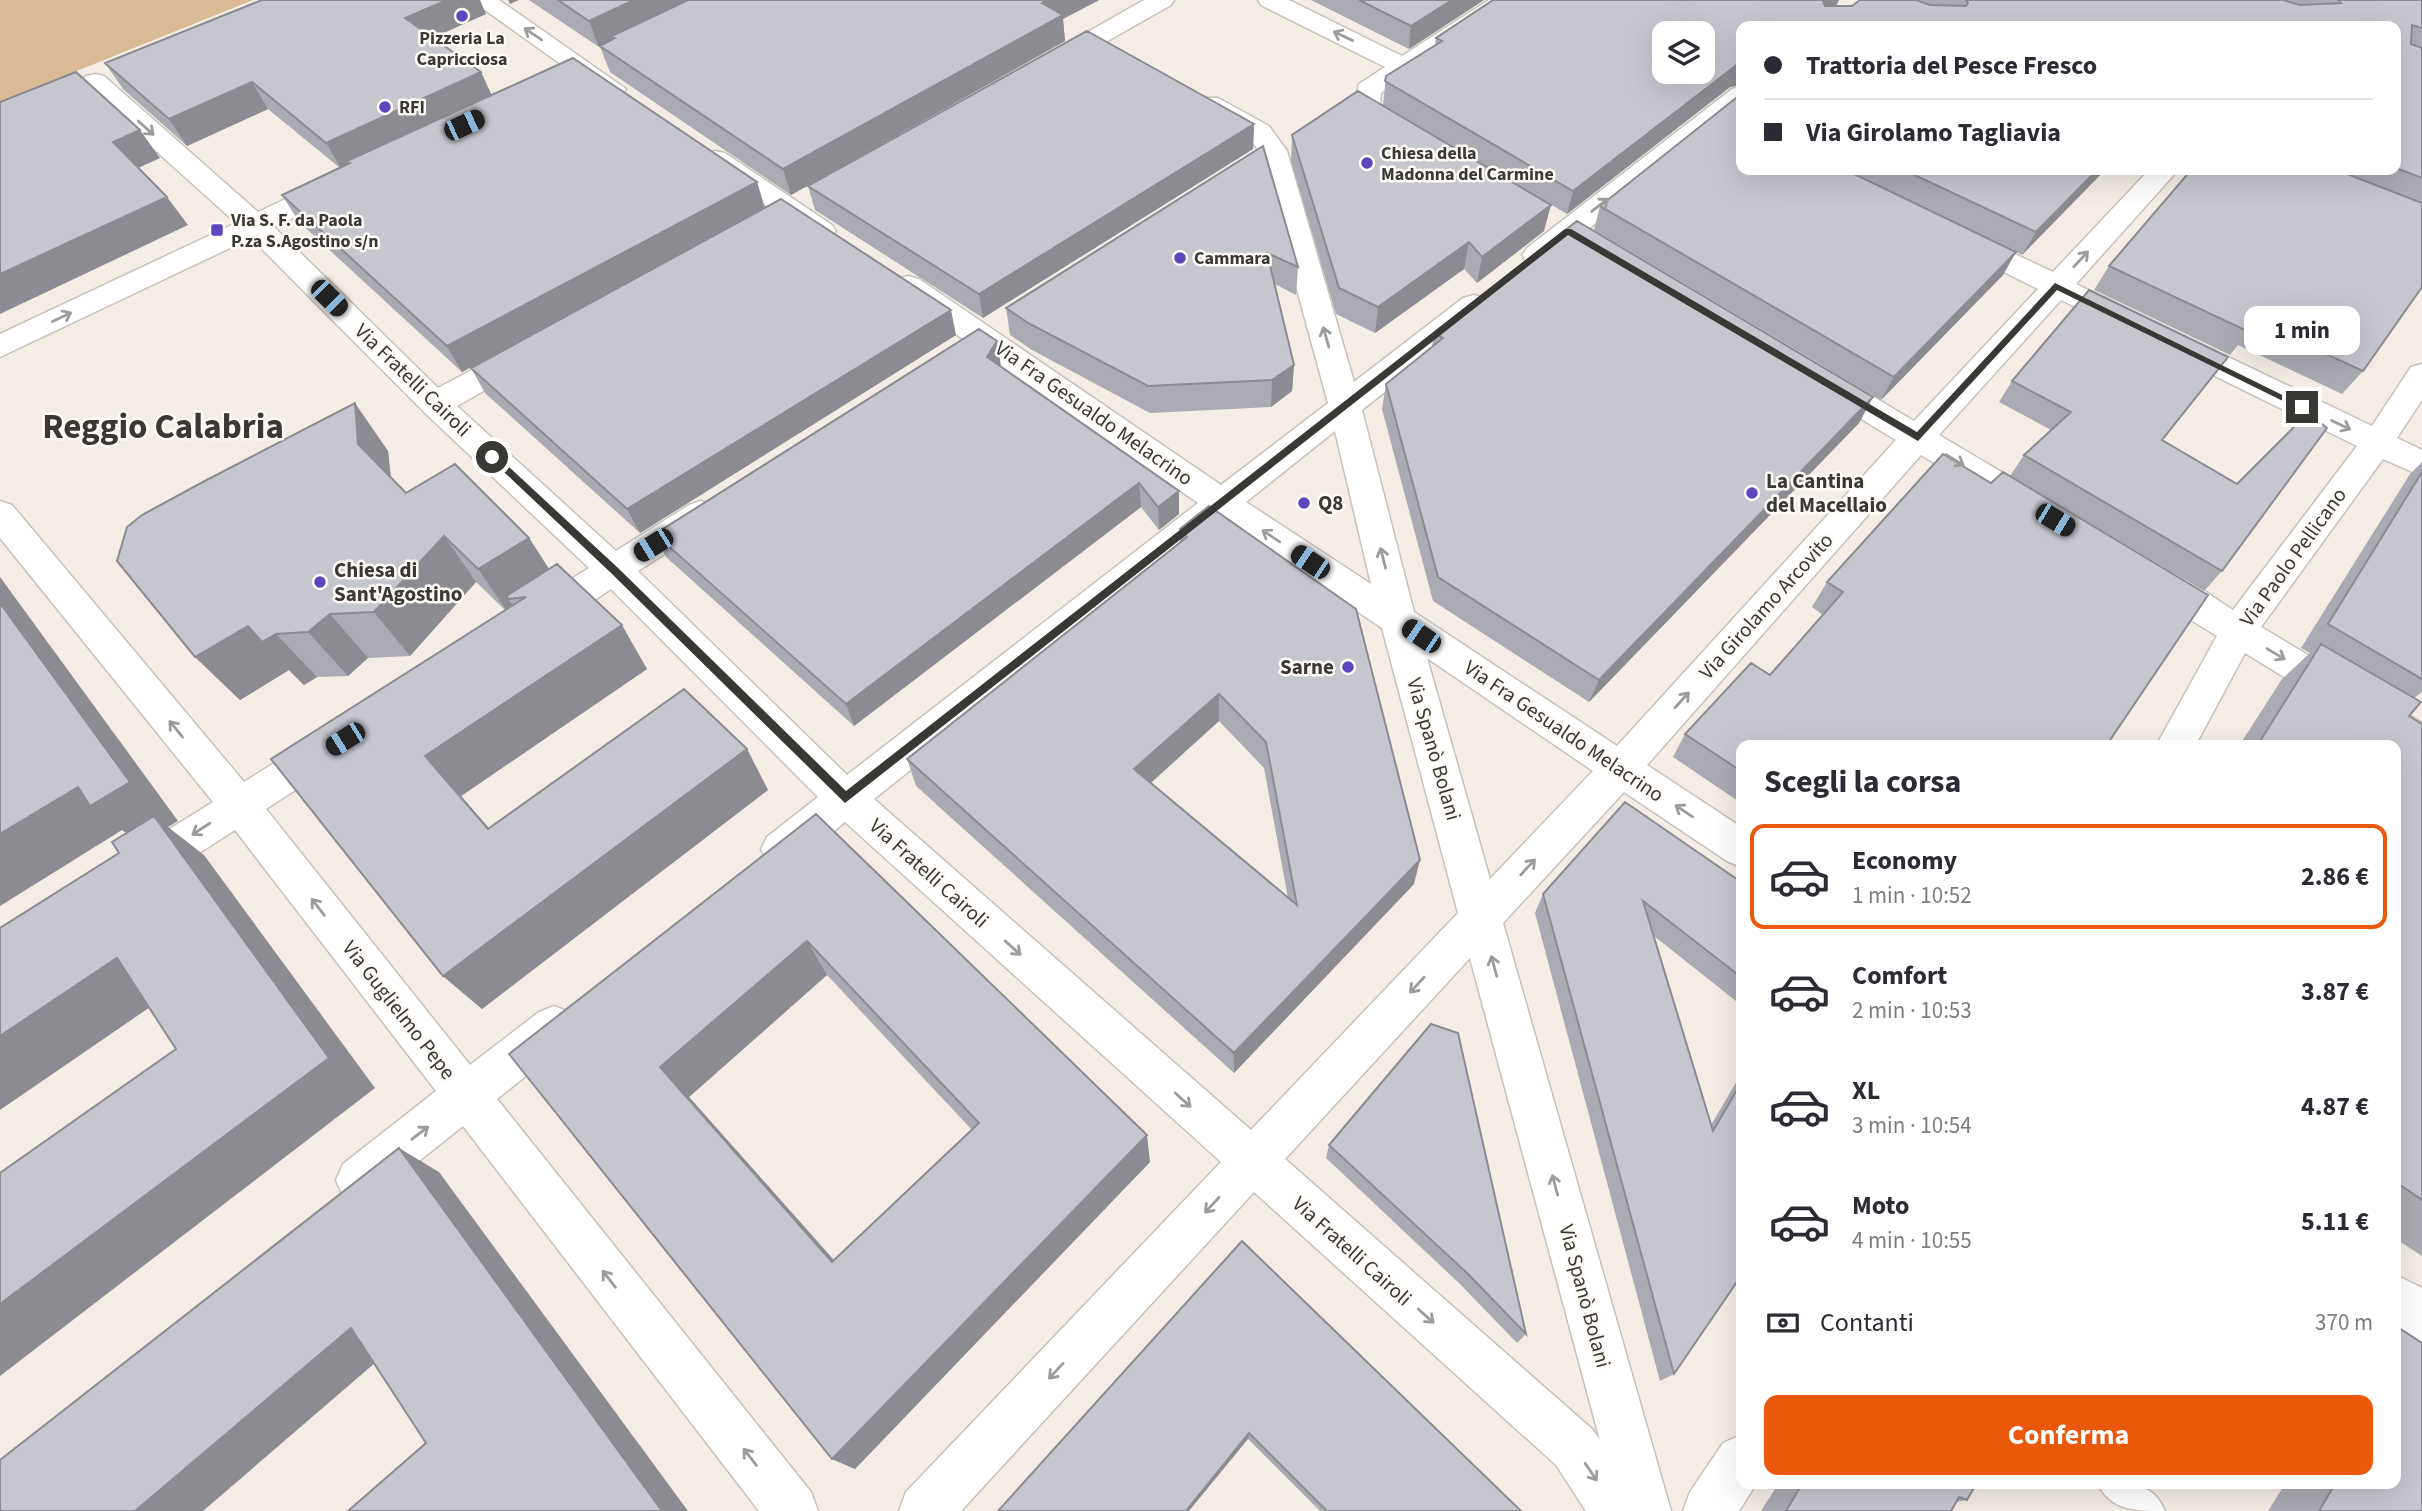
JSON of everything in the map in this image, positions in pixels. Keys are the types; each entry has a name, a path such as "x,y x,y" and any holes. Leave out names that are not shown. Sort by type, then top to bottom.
{"street":[{"path":"483,0 572,73 640,108"},
{"path":"1031,74 1107,45 1162,0"},
{"path":"1270,0 1404,66"},
{"path":"1422,144 1366,109 1368,90 1506,0"},
{"path":"572,73 612,54"},
{"name":"Via Fratelli Cairoli","path":"120,72 83,87 255,225 435,404 614,569 845,799 1574,1447 1617,1511"},
{"name":"Via Spanò Bolani","path":"1189,92 1259,132 1262,158 1345,406 1398,621 1645,1511"},
{"path":"750,874 1345,406 1565,229 1726,126 1736,105"},
{"path":"686,139 847,247"},
{"name":"Via Girolamo Arcovito","path":"925,1511 1620,769 2055,286 2159,175"},
{"path":"0,347 355,177"},
{"path":"1942,231 2422,464"},
{"name":"Via Fra Gesualdo Melacrino","path":"881,269 983,335 1222,503 1736,846"},
{"path":"948,358 1018,313"},
{"path":"435,404 545,344"},
{"path":"1789,362 2060,523"},
{"name":"Via Paolo Pellicano","path":"2178,740 2238,631 2377,443 2422,375"},
{"path":"512,634 724,500"},
{"name":"Via Guglielmo Pepe","path":"0,514 239,805 792,1511"},
{"path":"2131,566 2422,742"},
{"path":"117,883 359,730"},
{"path":"327,1206 586,1002"},
{"path":"2401,1303 2422,1318"},
{"path":"1709,1511 1736,1469"}],"shaded area":[{"path":"0,0 253,0 0,102"}],"building":[{"path":"262,0 447,0 405,18 481,72 326,143 252,82 169,119 105,63"},
{"path":"558,0 634,0 589,21"},
{"path":"688,0 1048,0 1042,3 1063,15 783,169 600,46 615,38 612,36"},
{"path":"1359,0 1452,0 1411,26"},
{"path":"1493,0 1824,0 1825,6 1852,6 1860,0 1916,0 1930,5 1966,6 1966,0 2283,0 2300,5 2341,3 2338,0 2422,0 2422,28 2412,25 2411,44 2422,48 2422,178 2401,170 2401,21 1736,21 1736,66 1715,82 1715,21 1652,21 1652,84 1712,84 1573,191 1385,81 1386,76 1442,41 1436,38"},
{"path":"1087,31 1254,124 979,294 808,186"},
{"path":"573,58 757,182 447,346 282,195 350,163 347,161"},
{"path":"76,72 140,130 113,142 167,197 0,274 0,102"},
{"path":"1358,91 1551,205 1482,257 1469,242 1378,307 1339,288 1292,135"},
{"path":"1736,98 1736,175 1856,175 2016,252 1894,377 1600,206"},
{"path":"1263,146 1298,267 1267,253 1294,365 1272,380 1148,386 1028,323 1006,308"},
{"path":"1915,175 2092,175 2036,232"},
{"path":"2187,175 2350,175 2422,203 2422,287 2363,371 2256,322 2249,332 2109,266"},
{"path":"781,199 951,310 627,509 471,368"},
{"path":"1577,221 1873,397 1599,680 1438,577 1386,384 1443,338 1434,333"},
{"path":"2089,290 2228,357 2162,440 2237,484 2308,413 2327,428 2222,571 2024,455 2071,412 2012,381"},
{"path":"979,329 997,341 987,357 1179,491 1158,507 1139,483 846,704 655,534"},
{"path":"355,403 358,444 406,493 455,464 529,538 478,569 444,536 374,612 330,614 308,632 276,634 262,642 248,626 195,657 117,561 127,527 142,515"},
{"path":"1943,454 1991,483 2003,472 2208,595 2110,740 1736,740 1736,768 1685,734 1751,663 1770,675 1843,592 1827,582"},
{"path":"2422,472 2422,679 2328,624"},
{"path":"1209,506 1356,609 1420,860 1234,1053 907,759 1187,537 1180,529","holes":["1219,694 1266,742 1297,905 1134,769"]},
{"path":"557,564 622,625 425,756 488,829 684,689 747,749 443,976 271,759 526,597 509,599 506,596"},
{"path":"0,603 130,782 90,806 78,787 0,834"},
{"path":"2321,644 2421,702 2409,716 2422,724 2422,1200 2401,1185 2401,740 2261,740"},
{"path":"1625,802 1736,879 1736,973 1643,901 1713,1131 1736,1092 1736,1283 1674,1374 1543,894"},
{"path":"816,814 1147,1135 832,1459 509,1054","holes":["807,941 979,1123 832,1262 660,1067"]},
{"path":"154,816 329,1058 0,1304 0,1173 176,1049 117,958 0,1036 0,928 119,853 112,842"},
{"path":"1431,1024 1458,1033 1526,1334 1468,1274 1329,1145"},
{"path":"399,1148 662,1511 348,1511 426,1443 351,1328 135,1511 0,1511 0,1460"},
{"path":"1242,1241 1521,1511 1327,1511 1249,1433 1186,1511 998,1511"},
{"path":"2401,1329 2422,1343 2422,1511 2319,1511 2332,1489 2401,1489"},
{"path":"1799,1489 1973,1489 1967,1500 1959,1497 1951,1511 1786,1511"}],"place":[{"name":"Pizzeria La Capricciosa","path":"462,16"},
{"name":"RFI","path":"385,107"},
{"name":"Chiesa della Madonna del Carmine","path":"1367,163"},
{"name":"Via S. F. da Paola P.za S.Agostino s/n","path":"217,230"},
{"name":"Cammara","path":"1180,258"},
{"name":"La Cantina del Macellaio","path":"1752,493"},
{"name":"Q8","path":"1304,503"},
{"name":"Chiesa di Sant'Agostino","path":"320,582"},
{"name":"Sarne","path":"1348,667"}],"district":[{"name":"Reggio Calabria","path":"163,427"}],"route":[{"path":"492,457 614,569 845,799 1568,231 1918,437 2055,286 2302,407"}]}
